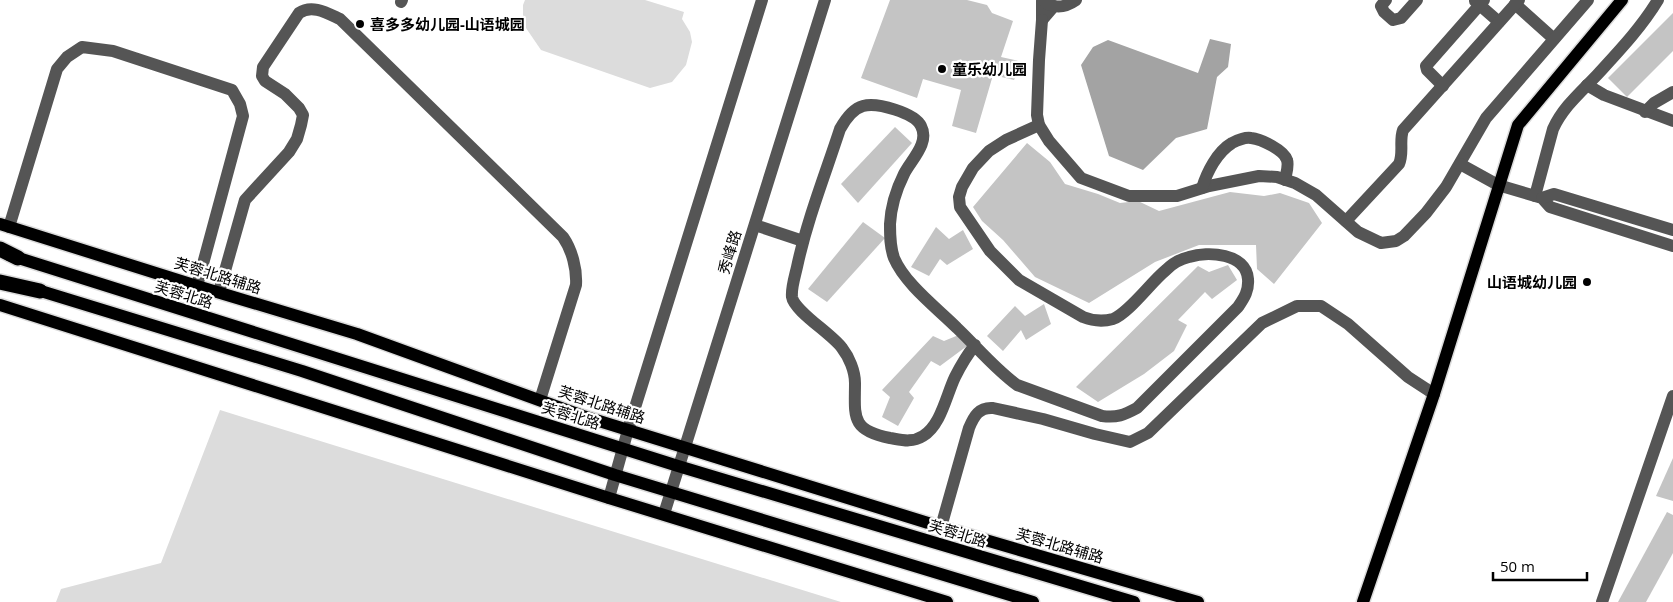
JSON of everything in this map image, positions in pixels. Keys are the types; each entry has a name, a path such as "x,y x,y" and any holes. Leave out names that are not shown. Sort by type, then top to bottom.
{"highway":[{"path":"0,251 18,258"},
{"path":"0,280 40,291"}],"main road":[{"path":"1363,602 1434,394 1518,125 1622,0"},
{"name":"芙蓉北路辅路","path":"4,225 357,334 628,430 942,527 1198,602"},
{"name":"芙蓉北路","path":"18,258 678,466 1134,602"},
{"path":"40,291 302,372 615,475 1033,602"},
{"path":"0,306 609,498 947,602"}],"street":[{"path":"609,498 628,430 762,0"},
{"name":"秀峰路","path":"664,514 825,0"},
{"path":"1076,0 1068,5 1054,6 1042,0 1037,114 1039,125 1049,141 1081,178 1129,196 1177,196 1202,188 1259,176 1277,177 1294,183 1316,195 1358,232 1381,243 1396,241 1404,236 1426,213 1446,187 1486,118 1588,0"},
{"path":"1386,0 1381,6 1382,9 1393,20 1400,18 1417,0"},
{"path":"1538,197 1552,129 1557,120 1576,95 1640,28 1658,0"},
{"path":"1443,86 1427,70 1426,66 1479,2 1499,22"},
{"path":"1346,221 1399,164 1403,130 1517,2 1554,40"},
{"path":"1042,20 1054,6"},
{"path":"219,292 245,200 289,152 302,126 303,115 299,108 285,94 265,80 262,76 263,67 299,13 304,9 312,8 328,13 340,19 568,244 577,276 576,285 540,400"},
{"path":"4,225 57,69 67,56 82,47 113,51 232,90 240,104 243,116 197,286"},
{"path":"1587,85 1604,96 1673,121"},
{"path":"1645,112 1654,103 1673,92"},
{"path":"975,345 957,372 935,424 929,432 920,438 908,441 881,436 859,424 855,416 855,381 850,362 842,347 798,309 792,298 803,241 840,129 846,118 862,106 870,105 894,109 912,116 921,125 924,134 920,147 896,191 891,211 890,241 894,258 902,272 914,286 1017,385 1102,416 1114,418 1124,415 1137,408 1238,307 1245,297 1248,276 1245,269 1237,260 1227,256 1208,253 1176,262 1165,270 1122,312 1114,318 1104,321 1093,321 1083,317 1020,280 990,251 960,207 959,197 962,187 974,168 989,151 1006,140 1039,125"},
{"path":"1202,188 1219,156 1231,144 1242,139 1251,138 1277,149 1286,158 1288,162 1285,180"},
{"path":"1460,164 1498,185 1538,197 1550,207 1673,246"},
{"path":"1538,197 1554,194 1673,230"},
{"path":"755,225 803,241"},
{"path":"942,527 969,428 979,411 993,408 1130,442 1148,433 1262,322 1297,306 1321,306 1348,324 1408,376 1434,394"},
{"path":"1602,602 1673,396"}],"shaded area":[{"path":"525,0 645,0 684,12 682,19 690,32 692,42 686,65 672,82 650,88 541,50 526,28 523,16"},
{"path":"1210,39 1231,44 1228,67 1217,77 1207,129 1176,138 1143,170 1109,156 1081,65 1093,47 1108,40 1198,73"},
{"path":"220,410 841,602 56,602 61,589 161,563"}],"building":[{"name":"童乐幼儿园","path":"890,0 967,0 987,5 992,13 1013,21 1001,57 1023,62 1014,80 993,75 976,133 952,126 961,90 923,79 917,98 861,78"},
{"path":"1673,13 1673,51 1627,97 1608,78"},
{"path":"895,127 912,143 858,203 841,184"},
{"path":"1027,143 1050,162 1065,184 1120,203 1138,201 1159,211 1230,192 1264,196 1280,193 1309,203 1322,223 1274,284 1257,269 1256,245 1199,245 1155,262 1089,303 1035,277 1003,240 982,221 973,207"},
{"path":"863,222 885,238 827,302 808,289"},
{"path":"936,227 949,239 963,230 973,249 947,265 940,259 929,276 911,267"},
{"path":"1228,265 1237,280 1212,299 1205,292 1178,320 1187,325 1174,351 1144,374 1098,402 1076,387 1198,266 1209,272"},
{"path":"1044,304 1051,324 1026,340 1021,330 1003,351 987,336 1015,306 1025,316"},
{"path":"961,334 967,346 940,366 931,361 909,392 914,398 898,426 882,417 890,397 882,390 933,336 944,341"},
{"path":"1673,458 1673,501 1656,496"},
{"path":"1667,512 1673,515 1673,553 1646,602 1618,602"}],"place":[{"name":"喜多多幼儿园-山语城园","path":"360,24"},
{"name":"童乐幼儿园","path":"942,69"},
{"name":"山语城幼儿园","path":"1587,282"}]}
